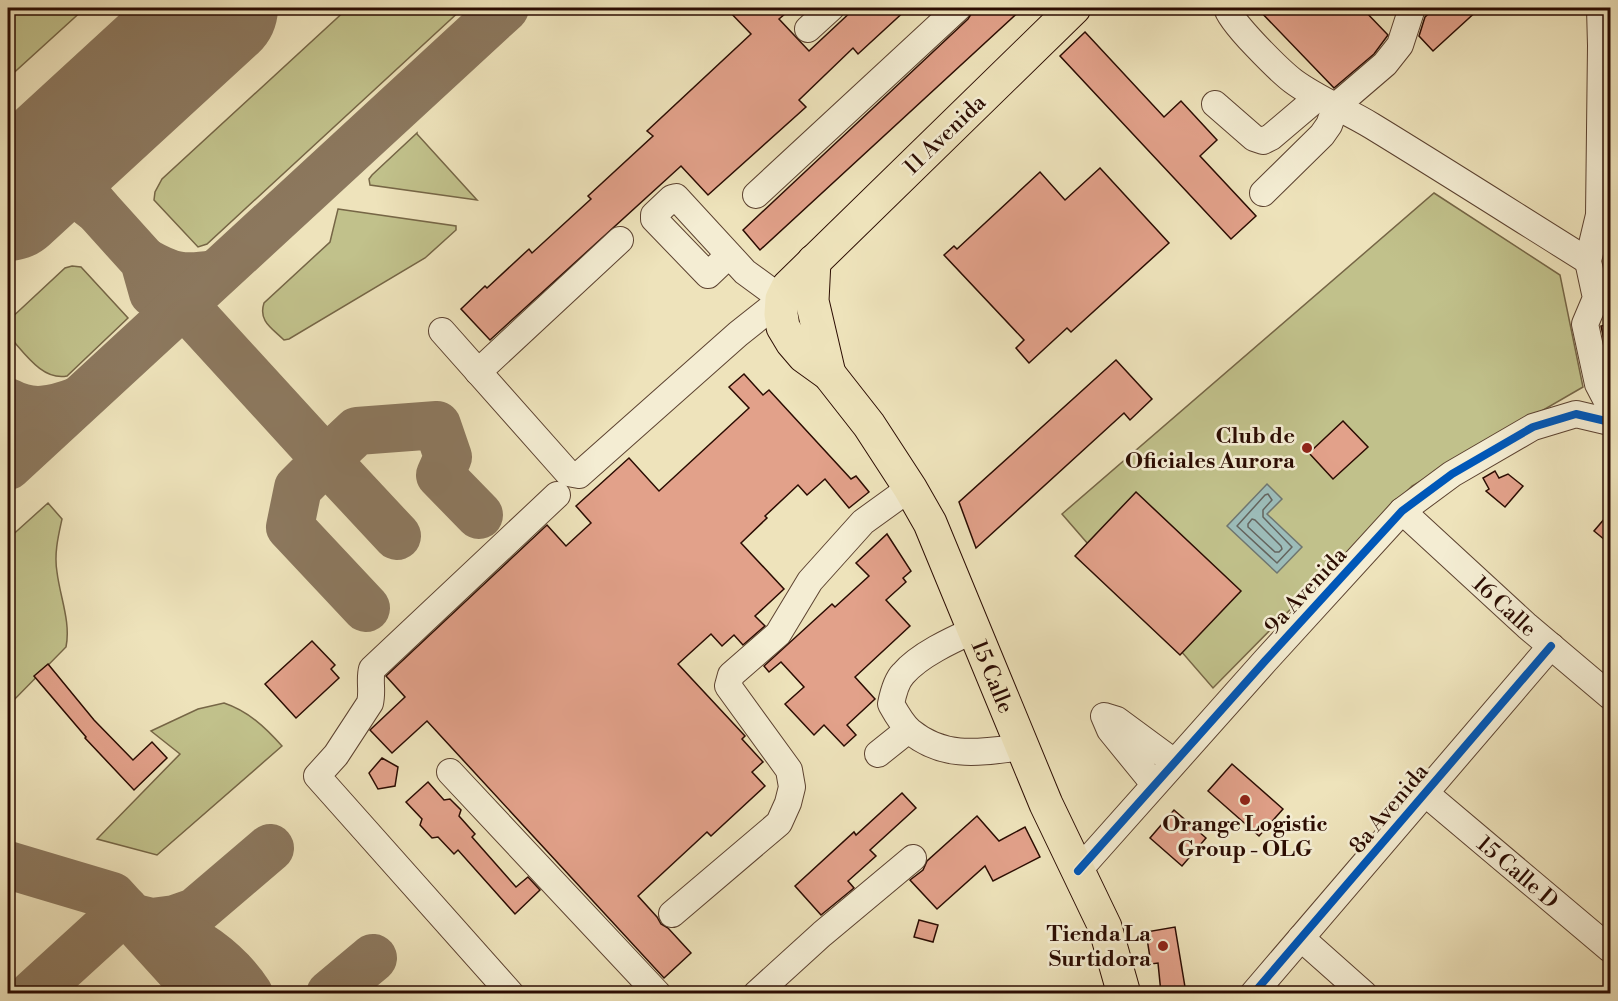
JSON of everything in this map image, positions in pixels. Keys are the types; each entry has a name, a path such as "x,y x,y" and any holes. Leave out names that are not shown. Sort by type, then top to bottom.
{"main road":[{"name":"11 Avenida","path":"782,299 788,287 814,261 1074,8"},
{"path":"814,261 812,301 829,374"},
{"path":"782,299 783,327 792,342 804,356 829,374"},
{"name":"15 Calle","path":"829,374 868,425 910,488 930,523 1046,804 1105,927 1124,993"}],"street":[{"path":"808,29 831,8"},
{"path":"756,195 958,8"},
{"path":"1227,8 1228,14 1242,30 1291,80 1370,125 1600,284"},
{"path":"1215,104 1254,138 1263,141 1385,64 1400,45 1413,8"},
{"path":"1600,8 1606,41 1599,216 1600,284 1585,324 1598,384 1611,407"},
{"path":"1263,193 1322,135 1329,125 1327,102"},
{"path":"478,372 620,240"},
{"path":"442,331 568,473 579,475 738,334 782,299 745,272 729,255"},
{"name":"9a Avenida","path":"1078,871 1402,511 1452,474 1533,427 1576,414 1611,422"},
{"path":"672,914 779,823 792,787 789,770 728,686 731,675 778,634 810,581 863,522 910,488"},
{"path":"511,993 316,776 336,755 370,703 372,669 557,495"},
{"name":"16 Calle","path":"1402,511 1551,646 1611,696"},
{"path":"974,630 933,650 902,674 891,704 908,730 939,746 960,753 1022,747"},
{"name":"8a Avenida","path":"1253,993 1551,646"},
{"path":"1154,784 1110,730 1104,716 1117,720 1174,762"},
{"path":"879,754 908,730"},
{"path":"450,772 647,990"},
{"name":"15 Calle D","path":"1425,793 1611,949"},
{"path":"756,993 913,858"},
{"path":"1301,939 1364,993"}],"green space":[{"path":"8,8 85,8 8,78"},
{"path":"348,8 463,8 207,244 198,247 154,200 155,192 162,179"},
{"path":"417,133 477,200 370,185 369,179 372,175"},
{"name":"Club de Oficiales Aurora","path":"1434,193 1560,275 1583,387 1412,486 1213,688 1062,514"},
{"path":"338,209 456,226 456,230 425,258 284,340 265,319 264,303 330,242"},
{"path":"81,267 128,318 67,376 58,376 42,370 27,357 8,335 8,321 65,268"},
{"path":"48,503 62,519 56,565 66,619 66,647 8,706 8,539"},
{"path":"224,703 256,720 282,746 157,855 97,839 180,754 151,731 198,709"}],"water":[{"path":"1267,484 1282,499 1267,514 1302,547 1277,573 1227,526"}],"building":[{"path":"726,8 792,8 779,19 809,51 855,8 908,8 858,54 853,48 799,100 806,107 708,195 681,166 490,340 461,309 529,249 532,253 591,199 588,196 653,136 647,131 751,34"},
{"path":"975,8 1023,8 760,250 743,230 968,19"},
{"path":"1257,8 1362,8 1388,35 1374,54 1334,88"},
{"path":"1435,8 1480,8 1433,51 1419,36 1425,17"},
{"path":"1085,32 1164,117 1181,101 1217,140 1200,156 1256,216 1231,239 1060,56"},
{"path":"1100,168 1169,243 1071,332 1067,328 1029,363 1016,348 1024,340 944,255 954,246 957,249 1040,172 1065,200"},
{"path":"1611,324 1611,371 1601,326"},
{"path":"1116,360 1152,399 1130,420 1124,413 976,548 959,502"},
{"path":"744,374 763,395 769,390 851,479 856,476 869,492 849,508 825,479 807,495 798,485 765,516 767,518 741,543 784,589 755,616 765,626 743,645 734,635 722,646 711,634 678,664 745,736 742,739 763,762 752,772 765,786 711,836 707,832 638,896 661,924 668,928 691,953 664,978 427,721 392,753 370,730 405,697 386,676 547,525 566,546 591,523 576,506 629,458 659,491 749,408 729,387"},
{"path":"1343,421 1368,447 1333,479 1309,453"},
{"path":"1495,471 1499,478 1508,474 1523,486 1505,507 1486,491 1489,489 1483,478"},
{"path":"1136,492 1241,591 1180,655 1075,556"},
{"path":"1611,511 1611,545 1594,531"},
{"path":"887,534 911,571 903,578 906,582 886,600 910,626 855,677 875,699 847,725 856,735 844,746 824,725 814,735 785,704 804,687 781,662 769,672 764,666 832,604 835,607 869,576 856,563"},
{"path":"312,641 335,665 331,669 339,678 296,718 265,684"},
{"path":"48,664 94,720 133,760 152,742 167,758 134,790 85,738 34,676"},
{"path":"382,758 398,767 395,786 378,789 369,773"},
{"name":"Orange Logistic Group - OLG","path":"1232,764 1283,809 1259,836 1208,791"},
{"path":"428,782 444,800 450,799 461,810 459,816 475,834 472,837 516,887 528,877 540,890 515,914 458,850 454,854 438,837 432,838 420,825 422,819 406,802"},
{"path":"902,793 916,808 870,850 876,856 848,881 854,888 821,915 795,886 854,832 856,835"},
{"path":"1174,810 1206,838 1182,866 1150,838"},
{"path":"977,816 999,841 1025,827 1040,857 993,881 985,866 937,909 910,880 923,870 927,861"},
{"path":"919,920 938,925 933,942 914,937"},
{"path":"1175,927 1186,993 1161,993 1158,963 1151,964 1146,932"}],"taxiway":[{"path":"8,466 505,8"},
{"path":"79,134 72,157 72,166 77,182 97,209"},
{"path":"30,179 48,177 64,184 98,210 144,261 153,293"},
{"path":"214,274 178,275 144,261 326,460 298,488 290,527 366,608"},
{"path":"8,402 25,409 42,410 77,401"},
{"path":"397,536 326,460 357,431 437,425 448,457 440,475 479,515"},
{"path":"131,917 152,922 175,919 195,912 270,848"},
{"path":"8,865 112,896 201,994"},
{"path":"33,994 125,910"},
{"path":"154,922 181,934 207,950 230,970 249,994"},
{"path":"330,994 373,958"}],"runway":[{"path":"8,200 217,8"}],"cycle path":[{"path":"1078,871 1402,511 1452,474 1533,427 1576,414 1610,422"},
{"path":"1253,994 1551,646"}],"place":[{"name":"Club de Oficiales Aurora","path":"1307,448"},
{"name":"Orange Logistic Group - OLG","path":"1245,800"},
{"name":"Tienda La Surtidora","path":"1163,946"}]}
